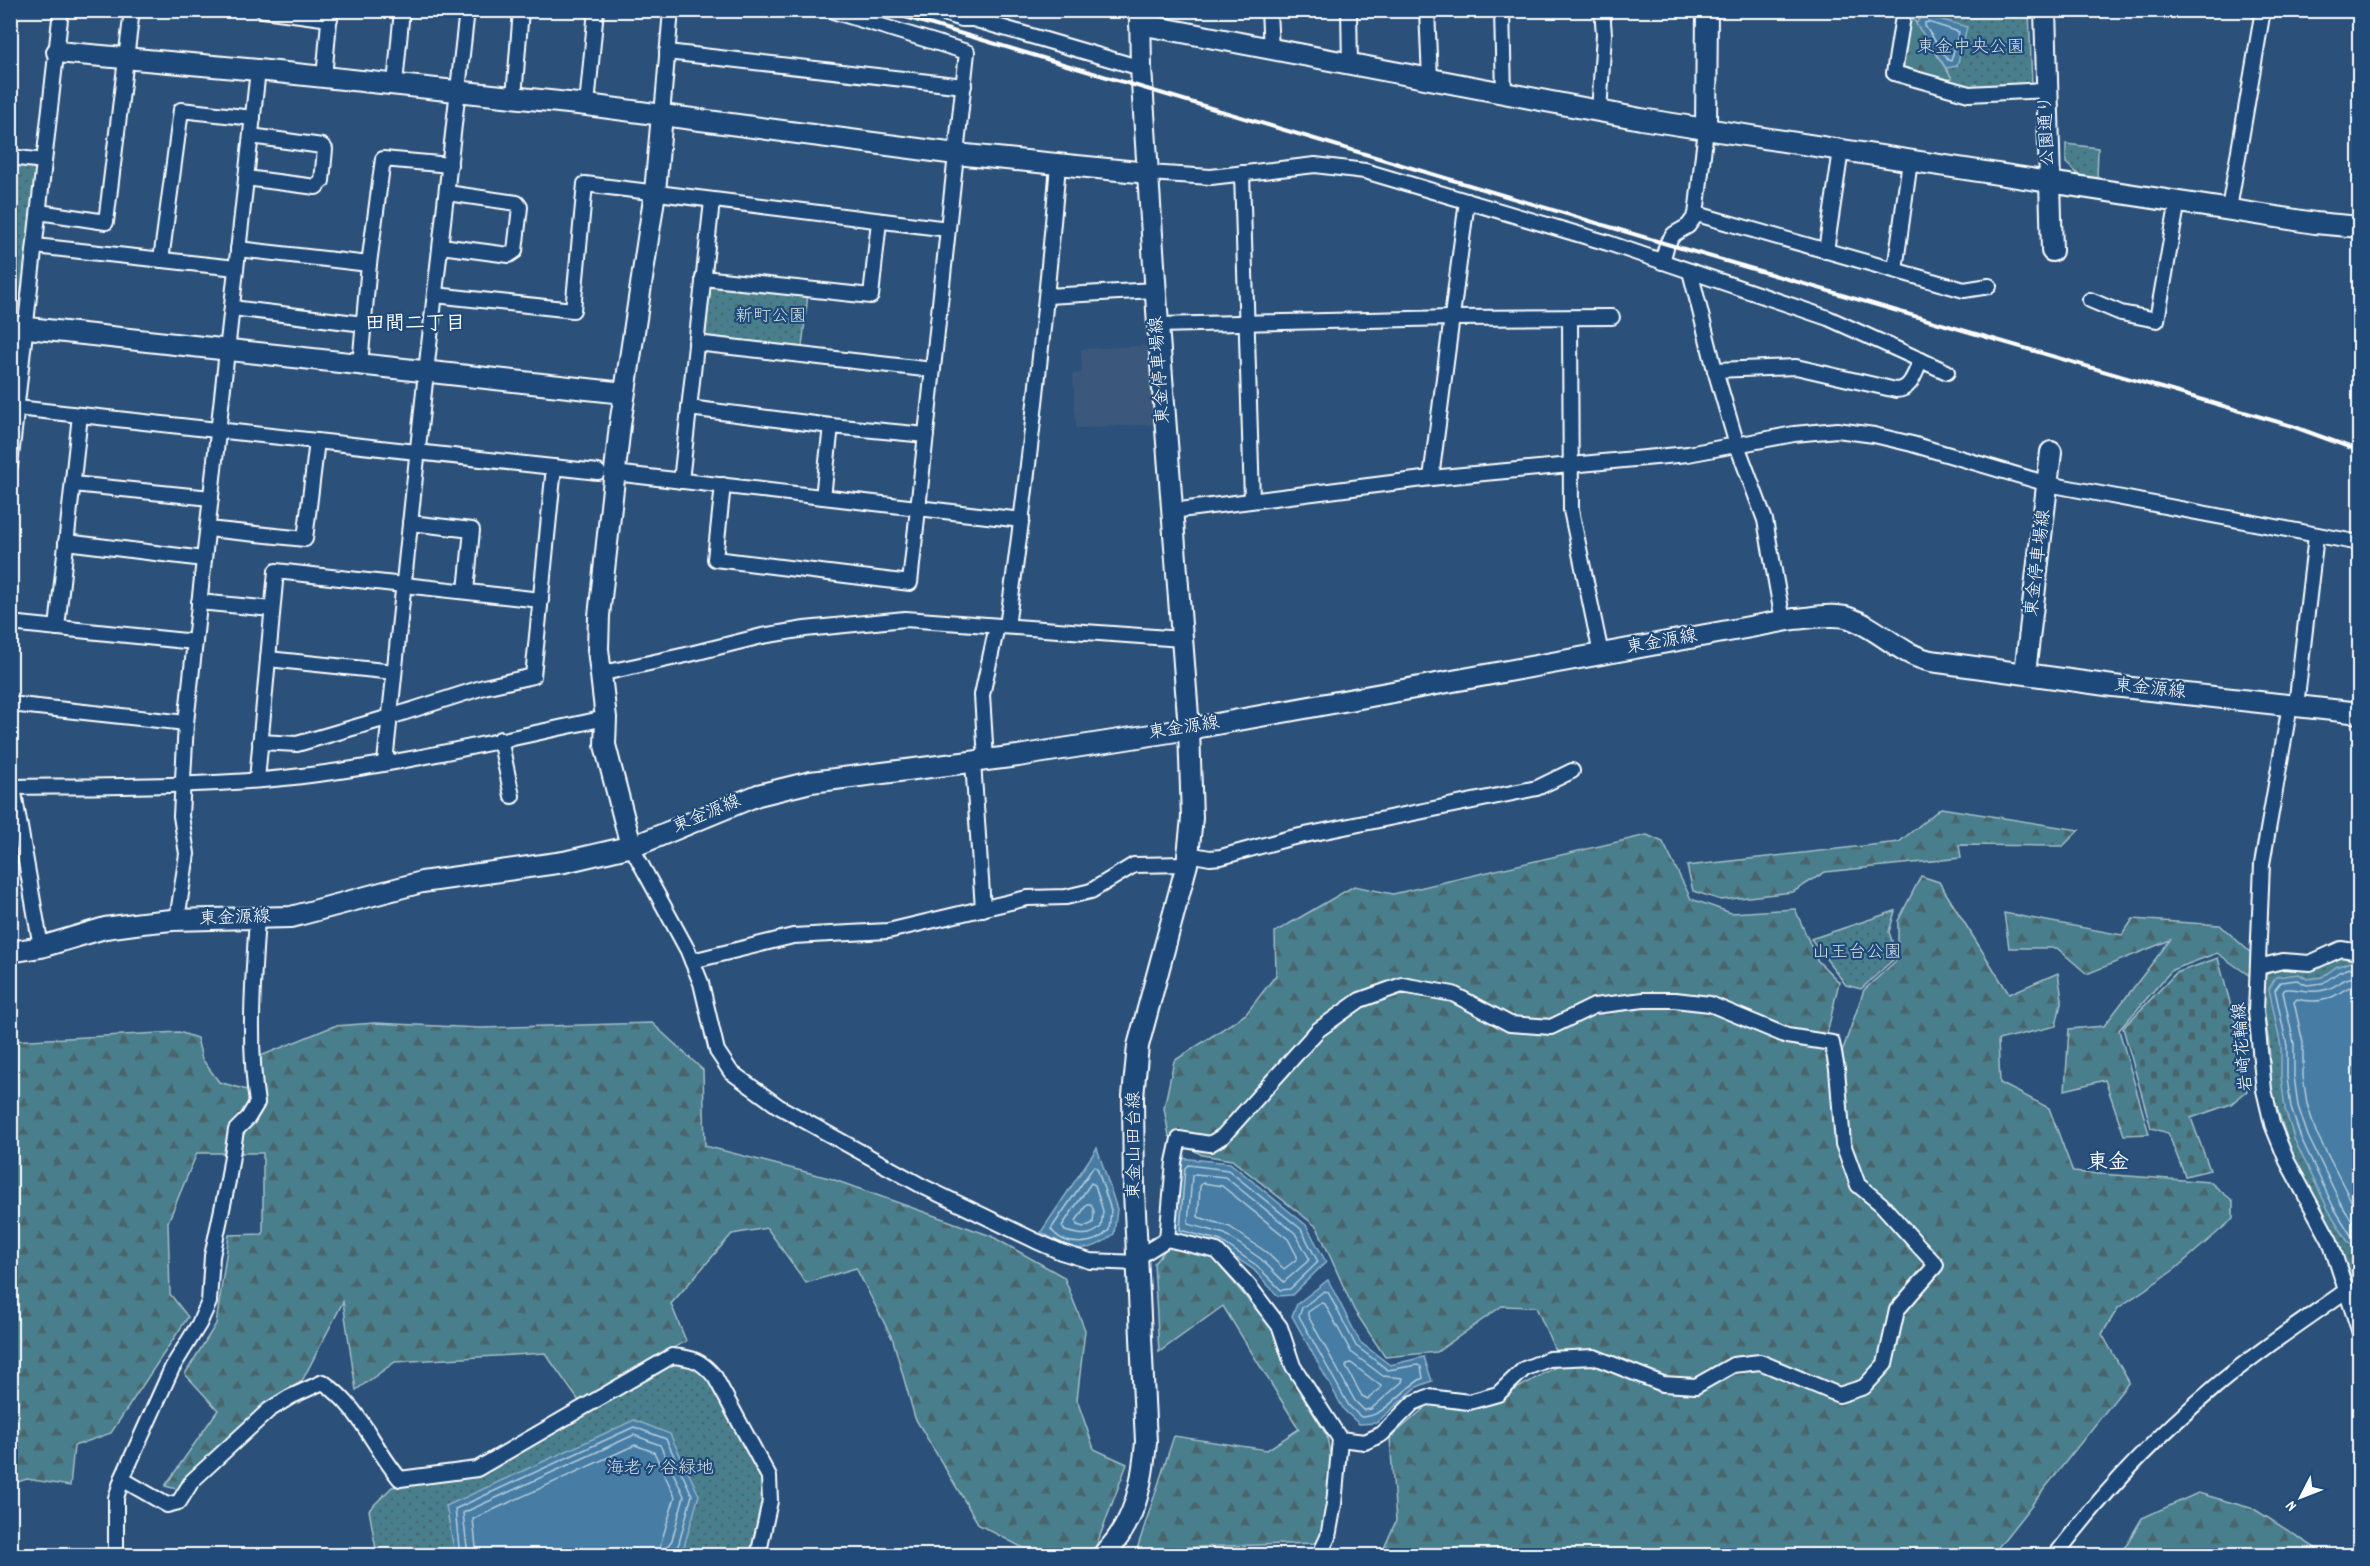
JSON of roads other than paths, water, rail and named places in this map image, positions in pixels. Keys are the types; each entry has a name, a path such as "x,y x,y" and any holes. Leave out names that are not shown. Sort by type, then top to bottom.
{"main road":[{"path":"1706,129 1707,10"},
{"name":"公園通り","path":"2045,10 2052,251"},
{"path":"1140,17 1271,50 1599,112 2050,183 2360,227"},
{"name":"東金停車場線","path":"1140,17 1140,68 1155,290 1189,729"},
{"path":"57,52 258,70 587,105 956,154 1148,174"},
{"path":"632,846 605,745 606,718 600,674 599,616 606,472 624,393 655,192 662,115"},
{"path":"18,326 624,393"},
{"name":"東金停車場線","path":"2025,673 2051,452"},
{"name":"東金源線","path":"10,952 41,947 105,928 177,920 291,917 422,882 564,862 632,846 749,798 811,782 979,761 1189,729 1783,621 1848,617 1862,623 1911,655 1922,659 2113,686 2360,713"},
{"name":"東金山田台線","path":"1101,1556 1110,1548 1128,1522 1142,1482 1146,1442 1133,1096 1138,1046 1187,859 1192,818 1189,729"}],"street":[{"path":"10,466 17,408 18,326 35,246 62,10"},
{"path":"39,212 105,222 132,10"},
{"path":"263,10 330,14 324,78"},
{"path":"395,84 402,10"},
{"path":"385,762 467,10"},
{"path":"514,97 521,10"},
{"path":"587,105 596,10"},
{"path":"662,115 671,10"},
{"path":"723,485 715,559 910,583 967,51 829,10"},
{"path":"934,10 962,19 973,15 1140,68"},
{"path":"1269,10 1271,50"},
{"path":"1349,10 1350,64"},
{"path":"1427,10 1430,80"},
{"path":"1502,10 1504,94"},
{"path":"1599,112 1604,34 1602,10"},
{"path":"1904,10 1894,73 1969,94 2047,90"},
{"path":"2229,209 2263,10"},
{"path":"667,52 964,86"},
{"path":"177,920 187,854 181,816 186,723 258,70"},
{"path":"161,260 181,110 253,118"},
{"path":"1662,262 1667,244 1674,234 1688,226 1697,214 1706,129"},
{"path":"246,178 316,187 322,181 325,149 322,146 251,136"},
{"path":"1826,251 1841,150"},
{"path":"10,157 44,161"},
{"path":"360,364 369,264 383,159 450,165"},
{"path":"1895,270 1910,161"},
{"path":"983,909 979,761 982,695 1002,626 1022,520 1047,296 1058,165"},
{"path":"1148,174 1210,177 1287,167 1341,166 1365,171 1662,262 1828,318 1947,372"},
{"path":"1242,173 1251,500"},
{"path":"435,295 573,310 585,184 948,229"},
{"path":"441,246 509,255 515,251 520,207 517,203 447,193"},
{"path":"681,481 712,201"},
{"path":"1431,478 1467,201"},
{"path":"2090,300 2121,313 2157,320 2178,201"},
{"path":"1697,214 1964,290 1989,286"},
{"path":"703,278 871,296 879,221"},
{"path":"35,246 236,268"},
{"path":"238,249 369,264"},
{"path":"1690,271 1737,445 1765,520 1783,621"},
{"path":"1047,296 1155,290"},
{"path":"232,308 364,324"},
{"path":"1158,325 1247,325 1452,318 1612,317"},
{"path":"1570,319 1571,510 1601,654"},
{"path":"696,344 933,370"},
{"path":"1715,370 1796,367 1903,390 1909,385 1921,360"},
{"path":"17,408 1022,520"},
{"path":"689,408 831,426 926,435"},
{"path":"57,628 80,415"},
{"path":"823,497 831,426"},
{"path":"1172,511 1431,478 1688,454 1794,434 1837,430 1874,435 1912,444 2048,484 2360,543"},
{"path":"208,529 305,540 316,441"},
{"path":"260,742 297,744 484,687 533,676 554,467"},
{"path":"73,484 211,498"},
{"path":"410,523 472,530 466,591"},
{"name":"岩崎花輪線","path":"2316,536 2293,706 2262,864 2256,1011 2264,1090 2272,1124 2287,1161 2330,1240 2360,1333"},
{"path":"66,542 204,559"},
{"path":"256,780 276,571 541,600"},
{"path":"199,602 272,609"},
{"path":"600,674 762,636 805,629 906,619 1182,639"},
{"path":"10,623 195,642"},
{"path":"268,659 394,672"},
{"path":"10,704 186,723"},
{"path":"41,947 12,787 286,778 385,762 606,718"},
{"path":"500,740 512,795"},
{"path":"692,961 793,936 888,931 1027,898 1066,897 1091,891 1134,866 1221,857 1335,828 1537,788 1572,771"},
{"path":"632,846 692,961 701,983 717,1051 731,1072 778,1106 922,1186 1061,1252 1090,1261 1138,1260 1167,1239 1174,1162 1179,1139 1210,1144 1222,1136 1318,1030 1360,1000 1402,985 1453,994 1510,1024 1551,1027 1594,1006 1644,1000 1674,1000 1710,1004 1787,1036 1832,1043 1837,1069 1844,1144 1858,1185 1881,1204 1936,1265 1897,1310 1885,1364 1864,1387 1839,1395 1760,1362 1733,1365 1696,1386 1663,1384 1594,1357 1549,1359 1524,1369 1498,1394 1468,1402 1428,1397 1413,1403 1382,1434 1365,1442 1340,1439"},
{"path":"116,1556 116,1498 122,1479 172,1368 199,1324 209,1302 212,1256 236,1130 248,1118 257,1103 254,1084 252,988 257,919"},
{"path":"2258,967 2283,961 2310,963 2341,949 2360,952"},
{"path":"1167,1239 1216,1251 1249,1286 1280,1327 1293,1366 1340,1439 1334,1504 1328,1537 1319,1556"},
{"path":"2055,1556 2086,1515 2189,1410 2271,1345 2347,1290"},
{"path":"122,1479 167,1505 178,1503 192,1481 269,1410 290,1397 323,1383 338,1393 357,1412 400,1479 477,1468 672,1356 689,1357 705,1365 715,1377 769,1477 770,1501 758,1556"}],"water":[{"path":"1922,14 1967,27 1957,66 1946,68 1916,24"},
{"path":"2350,962 2360,964 2359,1249 2348,1242 2329,1211 2295,1141 2285,1109 2281,1077 2281,1047 2269,989 2276,977 2299,974 2307,979 2322,977 2336,967"},
{"path":"1097,1148 1117,1209 1114,1234 1095,1246 1070,1247 1041,1232"},
{"path":"1180,1158 1230,1163 1306,1225 1326,1262 1292,1295 1278,1296 1253,1269 1218,1246 1172,1235"},
{"path":"1328,1280 1360,1342 1390,1365 1424,1357 1432,1381 1417,1387 1376,1423 1359,1424 1344,1410 1292,1316 1297,1304"},
{"path":"634,1420 670,1434 699,1495 684,1547 677,1555 455,1555 446,1506"}],"railway":[{"path":"882,10 1667,244 2292,426 2360,451"}],"district":[{"name":"田間二丁目","path":"415,325"},
{"name":"東金","path":"2108,1164"}],"park label":[{"name":"東金中央公園","path":"1971,48"},
{"name":"新町公園","path":"771,317"},
{"name":"山王台公園","path":"1857,953"},
{"name":"海老ヶ谷緑地","path":"660,1469"}]}
